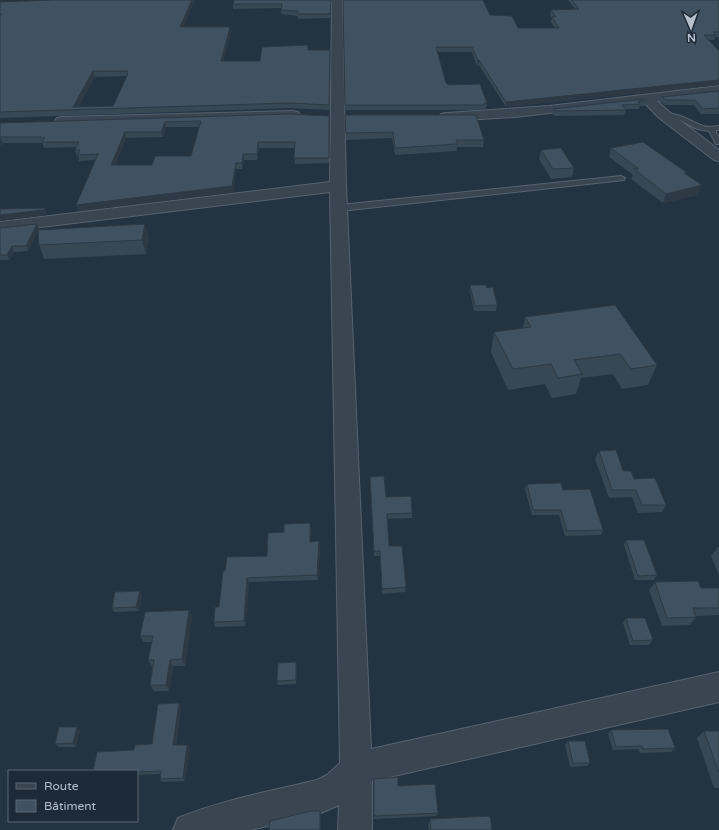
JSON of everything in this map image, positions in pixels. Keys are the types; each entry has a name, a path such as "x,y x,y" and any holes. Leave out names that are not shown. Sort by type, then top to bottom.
{"street":[{"path":"336,0 338,186 340,208 356,770 355,830"},
{"path":"430,117 500,115 719,90"},
{"path":"647,98 666,116 719,157"},
{"path":"48,122 244,115 307,115"},
{"path":"0,227 338,186"},
{"path":"190,830 239,816 321,796 339,787 356,770 719,687"}],"lane":[{"path":"666,116 682,118 699,126 716,129 712,135 719,142"},
{"path":"340,208 621,178"}],"building":[{"path":"53,0 192,0 180,27 230,27 221,61 260,61 262,47 308,45 308,50 330,50 329,105 289,103 0,112 0,16 2,14 0,14 0,2","holes":["93,71 128,71 113,106 73,107"]},
{"path":"234,0 331,0 330,14 297,14 298,11 281,10 282,4 233,4"},
{"path":"343,0 483,0 490,15 512,16 518,28 559,28 552,17 556,17 551,10 579,9 572,0 719,0 719,32 713,32 716,35 704,35 719,51 719,80 506,102 479,60 478,61 472,47 436,47 446,83 449,85 480,84 487,103 484,103 485,105 345,105"},
{"path":"719,91 719,108 703,109 695,100 666,100 662,97"},
{"path":"645,99 647,101 638,101 640,104 622,105 626,110 556,111 553,109"},
{"path":"289,114 329,116 329,158 294,158 295,142 258,142 257,154 243,154 242,163 236,163 232,186 76,205 98,154 78,155 80,150 75,150 79,142 42,142 45,138 40,138 41,137 0,137 0,123","holes":["201,121 191,156 155,156 152,165 111,165 125,132 161,132 165,122"]},
{"path":"345,115 476,115 484,140 456,140 458,144 395,148 393,132 346,133"},
{"path":"643,142 702,185 666,194 634,169 639,169 611,148"},
{"path":"561,148 574,168 553,169 541,150"},
{"path":"45,208 44,210 0,215 0,209"},
{"path":"37,224 26,246 12,246 7,255 0,255 0,228"},
{"path":"145,224 142,240 39,245 38,230"},
{"path":"470,285 486,285 487,288 493,287 497,305 475,306"},
{"path":"615,305 657,365 631,369 620,354 574,360 582,374 558,378 551,364 513,369 494,332 531,327 525,317"},
{"path":"616,450 623,471 631,471 634,479 655,478 666,505 642,505 636,490 612,490 599,451"},
{"path":"384,476 386,497 411,496 412,513 387,514 389,546 402,546 406,587 382,589 380,551 374,551 370,477"},
{"path":"561,483 563,490 590,489 603,530 567,531 561,510 533,510 527,484"},
{"path":"310,523 310,542 319,541 317,575 247,578 244,621 214,622 215,607 219,607 223,571 225,571 227,557 267,556 268,533 284,532 284,524"},
{"path":"626,540 644,540 657,575 638,576"},
{"path":"698,581 701,588 719,588 719,608 693,608 696,617 667,618 655,582"},
{"path":"140,591 136,607 112,608 115,592"},
{"path":"189,610 182,659 170,660 166,685 150,685 154,660 148,660 153,636 140,636 145,612"},
{"path":"626,618 645,618 653,640 633,641"},
{"path":"296,662 296,680 277,681 278,663"},
{"path":"179,703 173,745 187,745 183,778 160,779 161,771 138,772 138,770 93,770 97,752 134,750 135,745 152,744 158,704"},
{"path":"59,727 77,727 73,743 55,744"},
{"path":"668,729 675,748 643,749 642,746 616,747 611,730"},
{"path":"704,731 719,731 719,773"},
{"path":"568,741 585,741 590,763 573,763"},
{"path":"398,777 398,786 435,784 438,813 374,816 374,779"},
{"path":"311,811 320,811 320,830 269,830 270,821"},
{"path":"490,816 492,830 431,830 430,819"}]}
